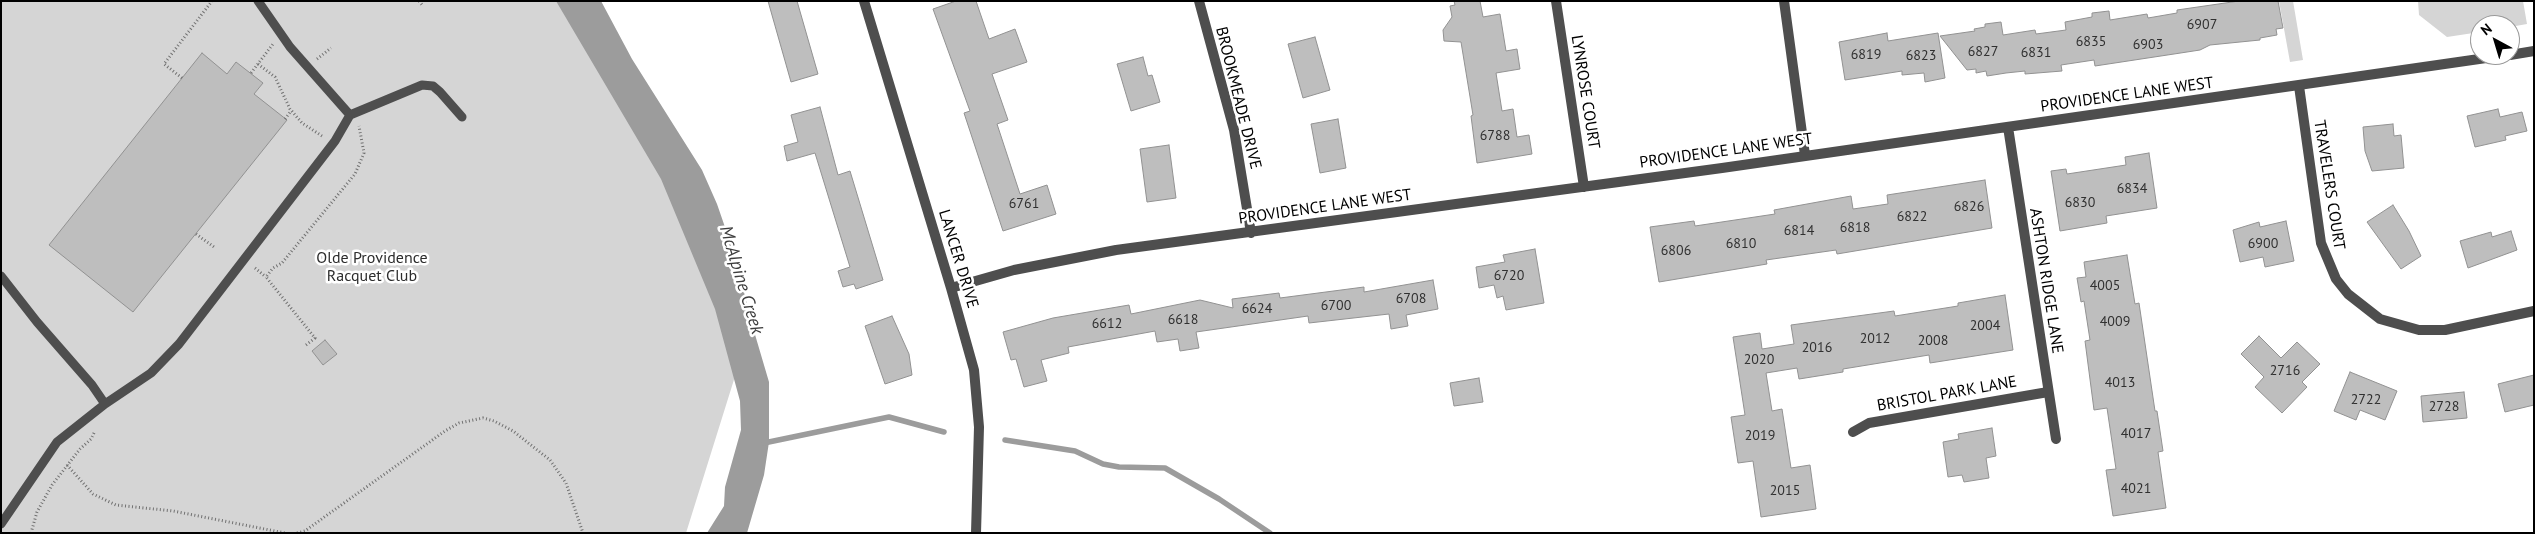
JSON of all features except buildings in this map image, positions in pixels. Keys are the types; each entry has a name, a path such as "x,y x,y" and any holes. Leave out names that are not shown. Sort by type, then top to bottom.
{"street":[{"name":"LANCER DRIVE","path":"864,1 974,370 978,427 976,533"},
{"name":"BROOKMEADE DRIVE","path":"1199,1 1234,130 1251,233"},
{"name":"LYNROSE COURT","path":"1556,1 1584,186"},
{"path":"1784,1 1805,155"},
{"name":"PROVIDENCE LANE WEST","path":"2520,53 2534,51"},
{"name":"PROVIDENCE LANE WEST","path":"951,288 1014,270 1116,250 1251,233 2470,61"},
{"name":"TRAVELERS COURT","path":"2298,86 2321,243 2325,258 2336,279 2348,294 2380,319 2419,330 2445,330 2534,311"},
{"name":"ASHTON RIDGE LANE","path":"2008,127 2056,439"},
{"name":"BRISTOL PARK LANE","path":"1853,432 1869,423 2048,392"}],"lane":[{"path":"258,1 281,34 350,115"},
{"path":"1,524 57,442 105,404 151,373 179,344 335,141 350,115 422,85 433,86 462,117"},
{"path":"1,276 36,322 92,385 105,404"}],"path":[{"path":"182,78 164,64 212,1"},
{"path":"419,1 423,6"},
{"path":"251,73 281,34"},
{"path":"258,64 275,78 291,111 302,123"},
{"path":"285,119 291,111"},
{"path":"306,345 315,338 266,277 272,268 282,263 355,174 364,153 362,137 358,126 350,115"},
{"path":"196,234 214,247"},
{"path":"296,533 305,531 459,423 483,418 494,421 513,431 550,460 566,484 583,533"},
{"path":"31,533 41,505 52,485 91,439"},
{"path":"67,465 93,494 116,504 173,511 285,533"}],"green space":[{"name":"Olde Providence Racquet Club","path":"1,1 584,1 742,354 686,533 1,533"},
{"path":"2279,1 2293,1 2303,60 2290,62"},
{"path":"2418,1 2523,1 2527,24 2520,25 2520,15 2470,15 2470,34 2447,37 2419,15"}],"water":[{"name":"McAlpine Creek","path":"556,1 601,1 632,59 702,170 717,204 736,259 751,321 769,382 769,442 764,475 747,533 707,533 724,506 725,487 741,430 740,401 715,309 661,179"}],"waterway":[{"path":"764,443 889,417 944,432"},
{"path":"1005,440 1075,451 1103,464 1119,467 1165,468 1219,499 1270,533"}]}
